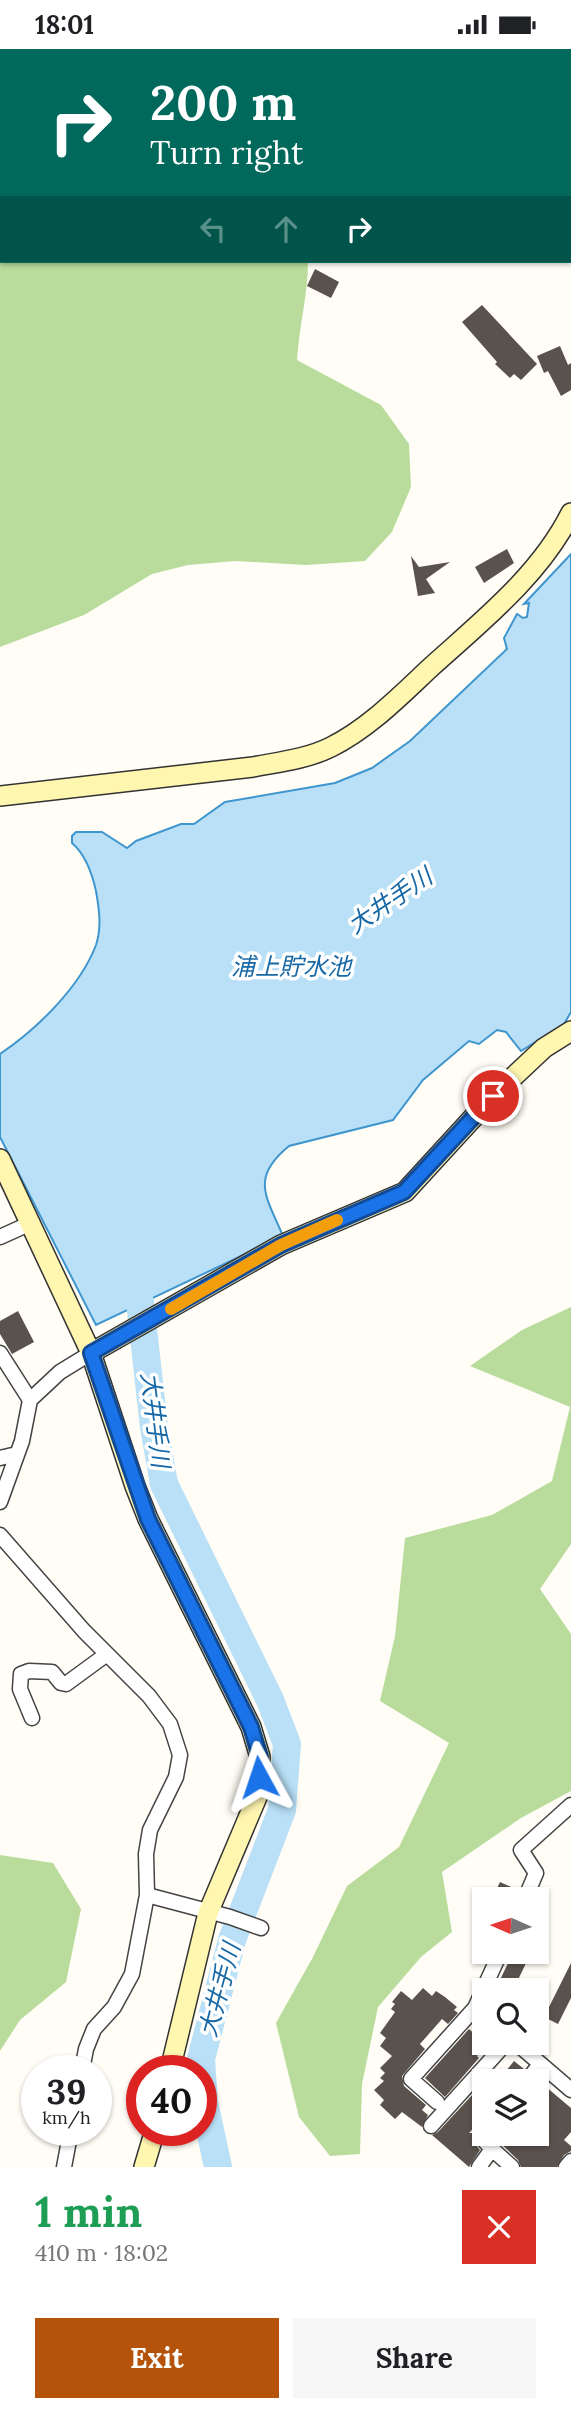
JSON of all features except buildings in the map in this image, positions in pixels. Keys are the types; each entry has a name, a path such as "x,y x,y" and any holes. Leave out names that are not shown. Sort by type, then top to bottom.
{"street":[{"path":"0,796 253,767 288,761 328,748 376,717 506,599 542,559 571,513"},
{"path":"0,1502 18,1454 30,1400 60,1372 281,1245 404,1192 493,1096 544,1048 571,1031"},
{"path":"0,1159 91,1353 148,1519 251,1727 260,1757 257,1797 208,1913 174,2055"},
{"path":"0,1237 31,1223"},
{"path":"0,1353 30,1400"},
{"path":"0,1458 18,1454"},
{"path":"0,1535 84,1631 149,1696 170,1724 180,1755 176,1777 150,1830 146,1854 147,1895 132,1974 114,2007 94,2029 85,2055"},
{"path":"32,1718 20,1689 21,1674 29,1671 52,1672 61,1683 66,1684 107,1654"},
{"path":"530,1887 536,1873 521,1850 571,1805"},
{"path":"147,1895 230,1917 261,1929"},
{"path":"437,2102 411,2079 472,2020"},
{"path":"431,2126 495,2055"},
{"path":"530,2055 571,2090"},
{"path":"536,2069 540,2064"},
{"path":"64,2167 68,2146"},
{"path":"144,2167 150,2146"},
{"path":"489,2146 512,2167"},
{"path":"479,2167 492,2149"},
{"path":"566,2167 571,2161"}],"green space":[{"path":"0,263 308,263 297,360 381,405 409,444 411,487 392,532 365,561 306,565 235,561 188,565 152,574 84,615 0,647"},
{"path":"571,1307 571,1544 540,1589 571,1634 571,1791 521,1818 442,1872 452,1932 421,1957 378,2007 362,2084 360,2154 330,2156 299,2117 276,2023 313,1957 347,1886 399,1847 449,1743 380,1701 395,1636 405,1538 492,1515 552,1481 570,1407 470,1366 522,1330"},
{"path":"0,1855 53,1863 81,1909 66,1982 20,2020 0,2051"}],"water":[{"name":"浦上貯水池","path":"571,554 571,1012 564,1024 521,1051 506,1032 497,1030 479,1044 469,1041 423,1080 393,1120 289,1146 277,1157 265,1178 267,1198 283,1236 96,1325 0,1137 0,1054 56,1006 89,961 98,938 98,904 94,884 85,859 72,843 72,836 76,832 102,832 127,848 136,841 181,824 194,824 225,802 335,783 372,768 410,741 507,649 504,638 517,614 523,618 527,617 529,603 524,604"}],"waterway":[{"name":"大井手川","path":"126,1268 140,1302 154,1427 164,1484 270,1700 287,1744 282,1810 232,1940 201,2059 204,2102 218,2167"}],"slow traffic":[{"path":"171,1309 281,1245 337,1220"}],"route":[{"path":"259,1777 260,1757 251,1727 148,1519 91,1353 281,1245 404,1192 493,1096"}]}
